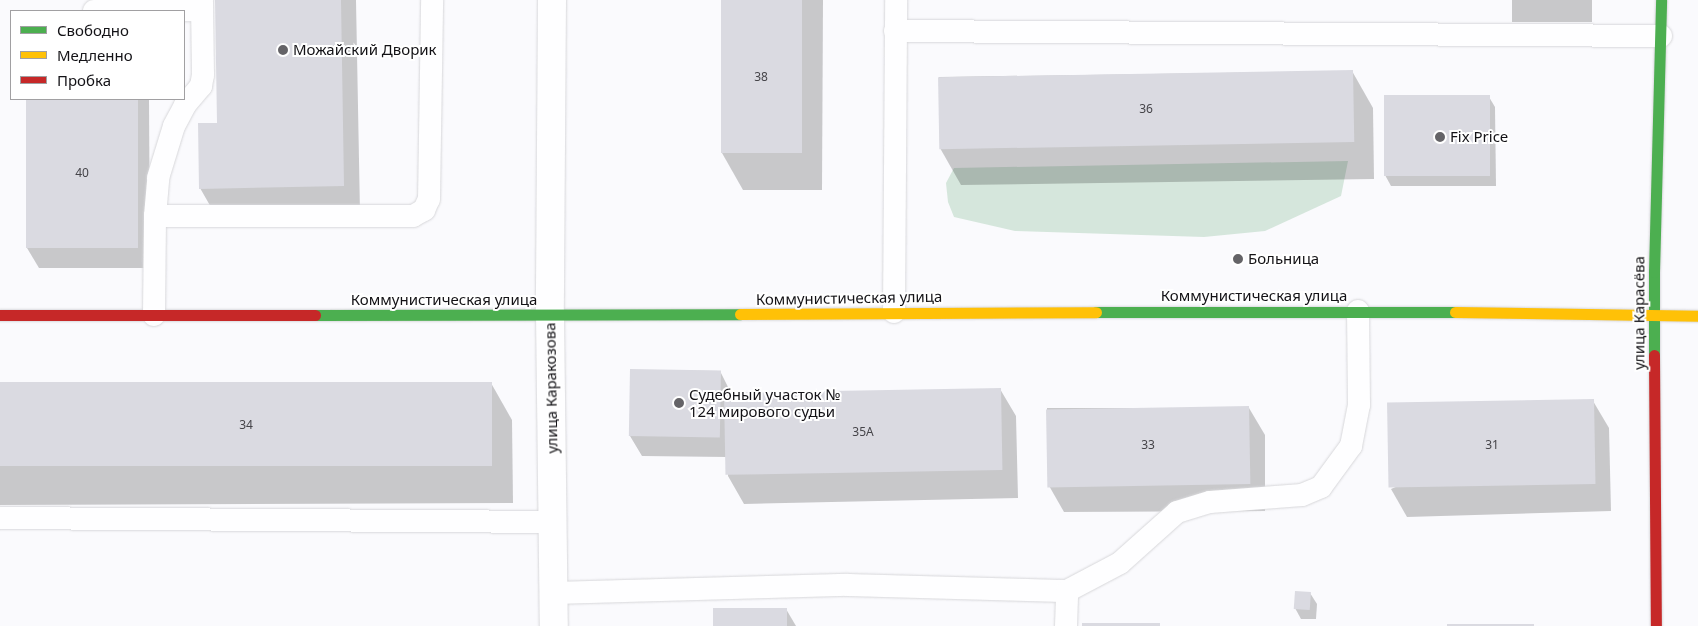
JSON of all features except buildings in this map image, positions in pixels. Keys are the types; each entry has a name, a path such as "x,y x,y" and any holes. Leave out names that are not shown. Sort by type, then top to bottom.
{"main road":[{"name":"улица Карасёва","path":"1656,626 1654,316 1661,0"},
{"name":"Коммунистическая улица","path":"0,315 550,315 1358,311 1698,316"}],"street":[{"name":"улица Каракозова","path":"552,0 550,315 554,626"}],"lane":[{"path":"155,216 413,216 424,210 428,199 432,0"},
{"path":"894,312 896,0"},
{"path":"112,10 202,5 203,75 201,86 186,105 174,126 158,178 155,216 154,315"},
{"path":"895,31 1661,36"},
{"path":"554,592 848,585 1067,591 1120,563 1177,512 1210,502 1302,495 1321,487 1351,446 1359,405 1358,311"},
{"path":"0,518 553,522"},
{"path":"1066,626 1067,591"}],"green space":[{"path":"1348,161 1341,196 1265,231 1204,237 1015,231 954,217 948,202 946,183 954,168"}],"traffic: fast":[{"path":"1654,355 1654,272 1661,0"},
{"path":"1096,312 1455,312"},
{"path":"315,315 740,314"}],"traffic: slow":[{"path":"740,314 1096,312"},
{"path":"1455,312 1698,316"}],"traffic: jam":[{"path":"0,315 315,315"},
{"path":"1654,355 1656,626"}],"place":[{"name":"Можайский Дворик","path":"283,50"},
{"name":"Fix Price","path":"1440,137"},
{"name":"Больница","path":"1238,259"},
{"name":"Судебный участок № 124 мирового судьи","path":"679,403"}]}
